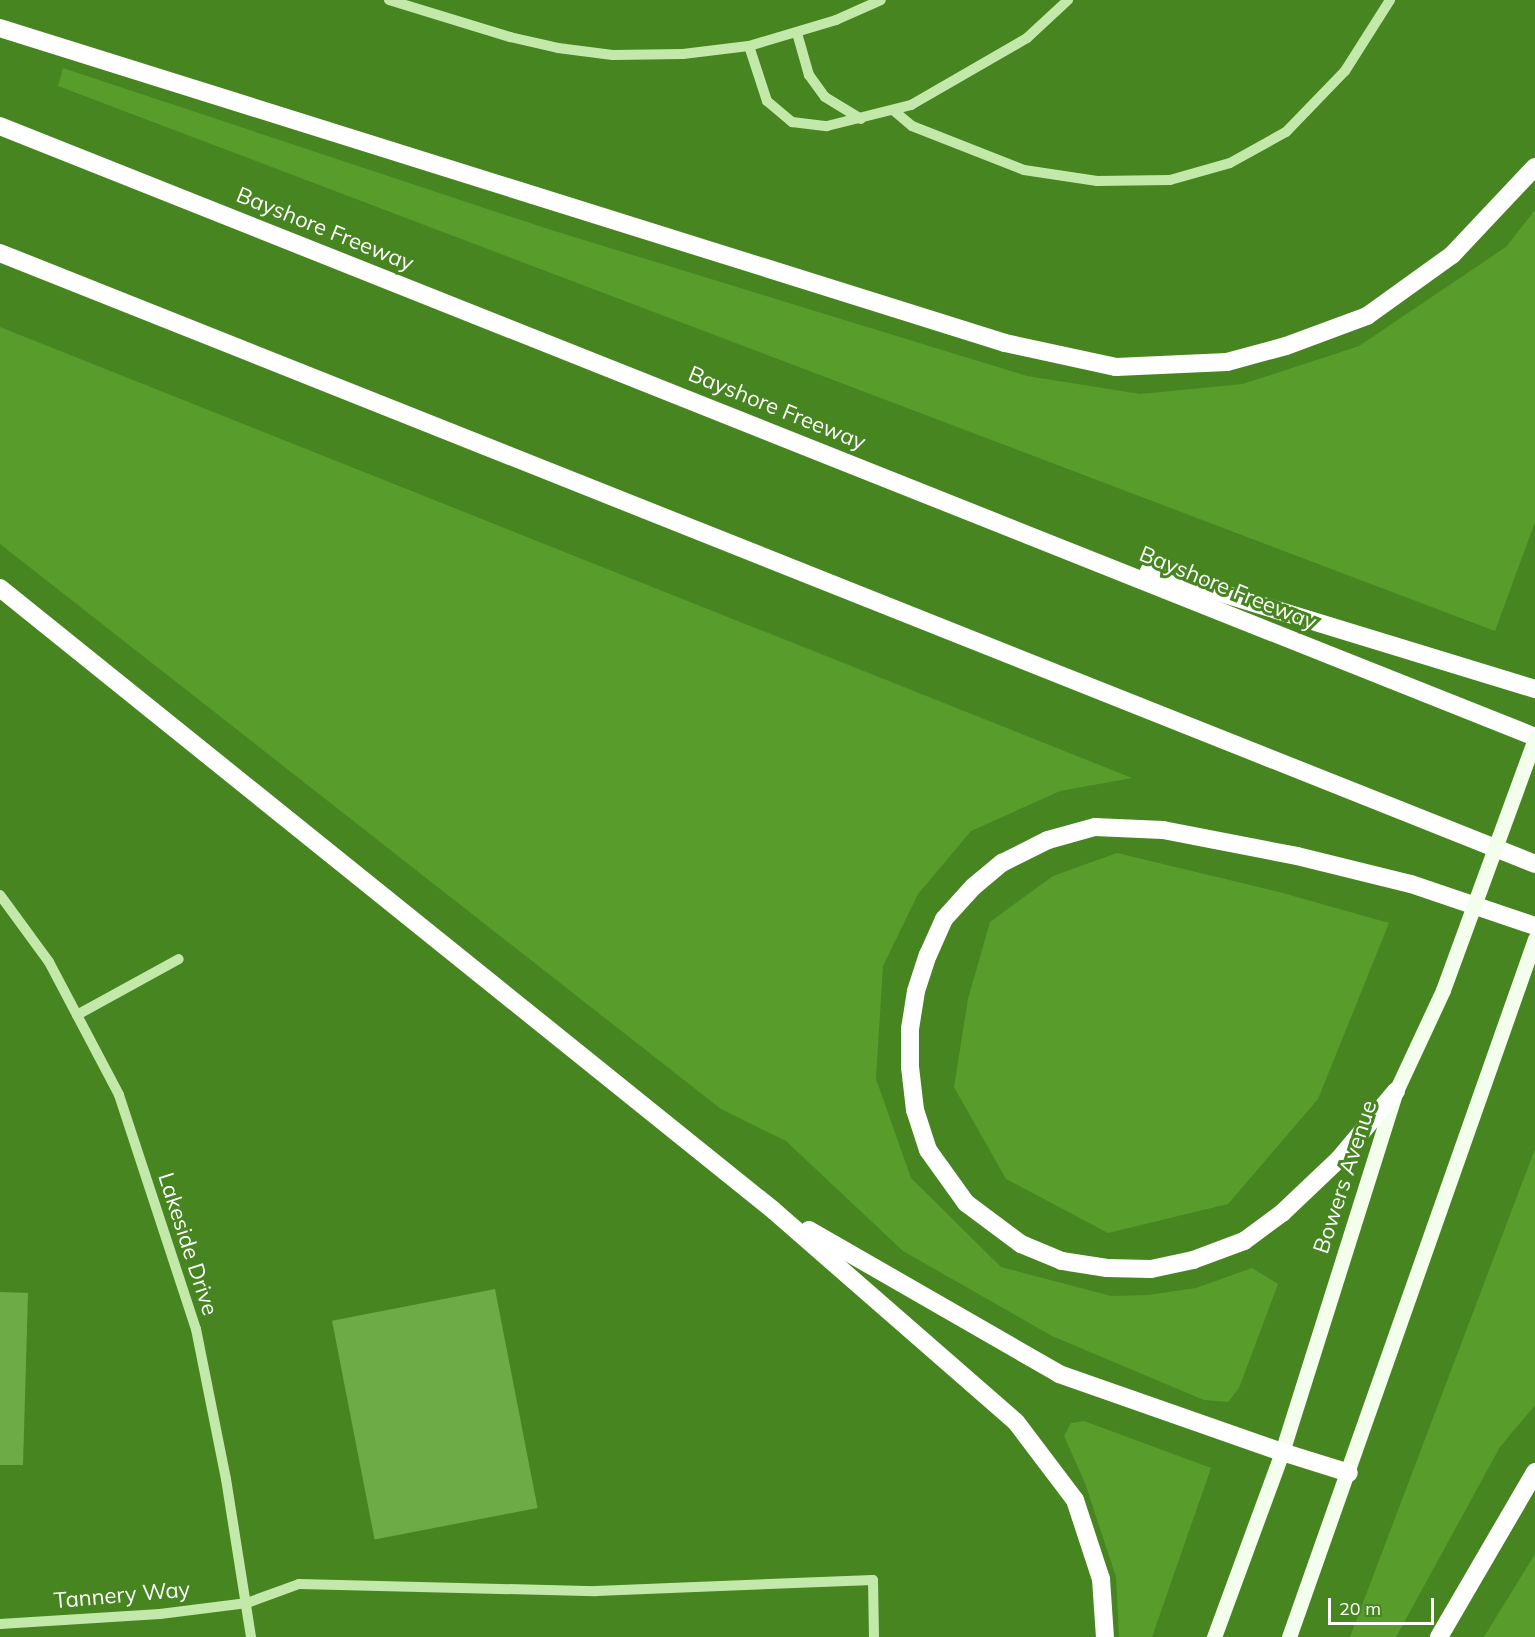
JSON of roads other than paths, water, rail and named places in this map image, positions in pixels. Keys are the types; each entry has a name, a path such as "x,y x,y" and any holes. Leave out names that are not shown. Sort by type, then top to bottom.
{"highway":[{"path":"0,28 1005,343 1116,367 1227,362 1286,346 1367,316 1452,255 1535,166"},
{"name":"Bayshore Freeway","path":"0,126 1535,737"},
{"path":"0,253 1535,864"},
{"path":"1031,535 1535,688"},
{"path":"0,588 773,1210 1016,1422 1075,1500 1101,1579 1105,1637"},
{"path":"1396,1091 1339,1159 1282,1213 1244,1241 1193,1260 1151,1269 1107,1268 1062,1261 1021,1244 966,1203 928,1149 915,1110 910,1067 910,1029 916,991 928,955 944,919 973,887 1002,863 1048,840 1095,827 1163,830 1297,856 1411,884 1535,926"},
{"path":"773,1210 1059,1374 1349,1473"},
{"path":"1439,1637 1535,1472"}],"main road":[{"name":"Bowers Avenue","path":"1214,1637 1282,1452 1396,1091 1443,990 1535,737"},
{"path":"1289,1637 1349,1473 1535,939"}],"street":[{"path":"390,0 510,37 558,48 613,55 671,54 749,46 836,20 881,0"},
{"path":"749,46 767,101 792,122 827,126 911,105 1026,38 1068,0"},
{"path":"893,110 912,126 1024,170 1097,181 1170,180 1230,163 1286,132 1345,71 1390,0"},
{"path":"797,33 809,75 825,97 861,119"},
{"name":"Lakeside Drive","path":"0,895 49,962 119,1095 196,1329 247,1603 251,1637"},
{"path":"77,1015 179,959"},
{"name":"Tannery Way","path":"0,1624 160,1614 247,1603 299,1584 596,1590 873,1580 874,1637"}]}
